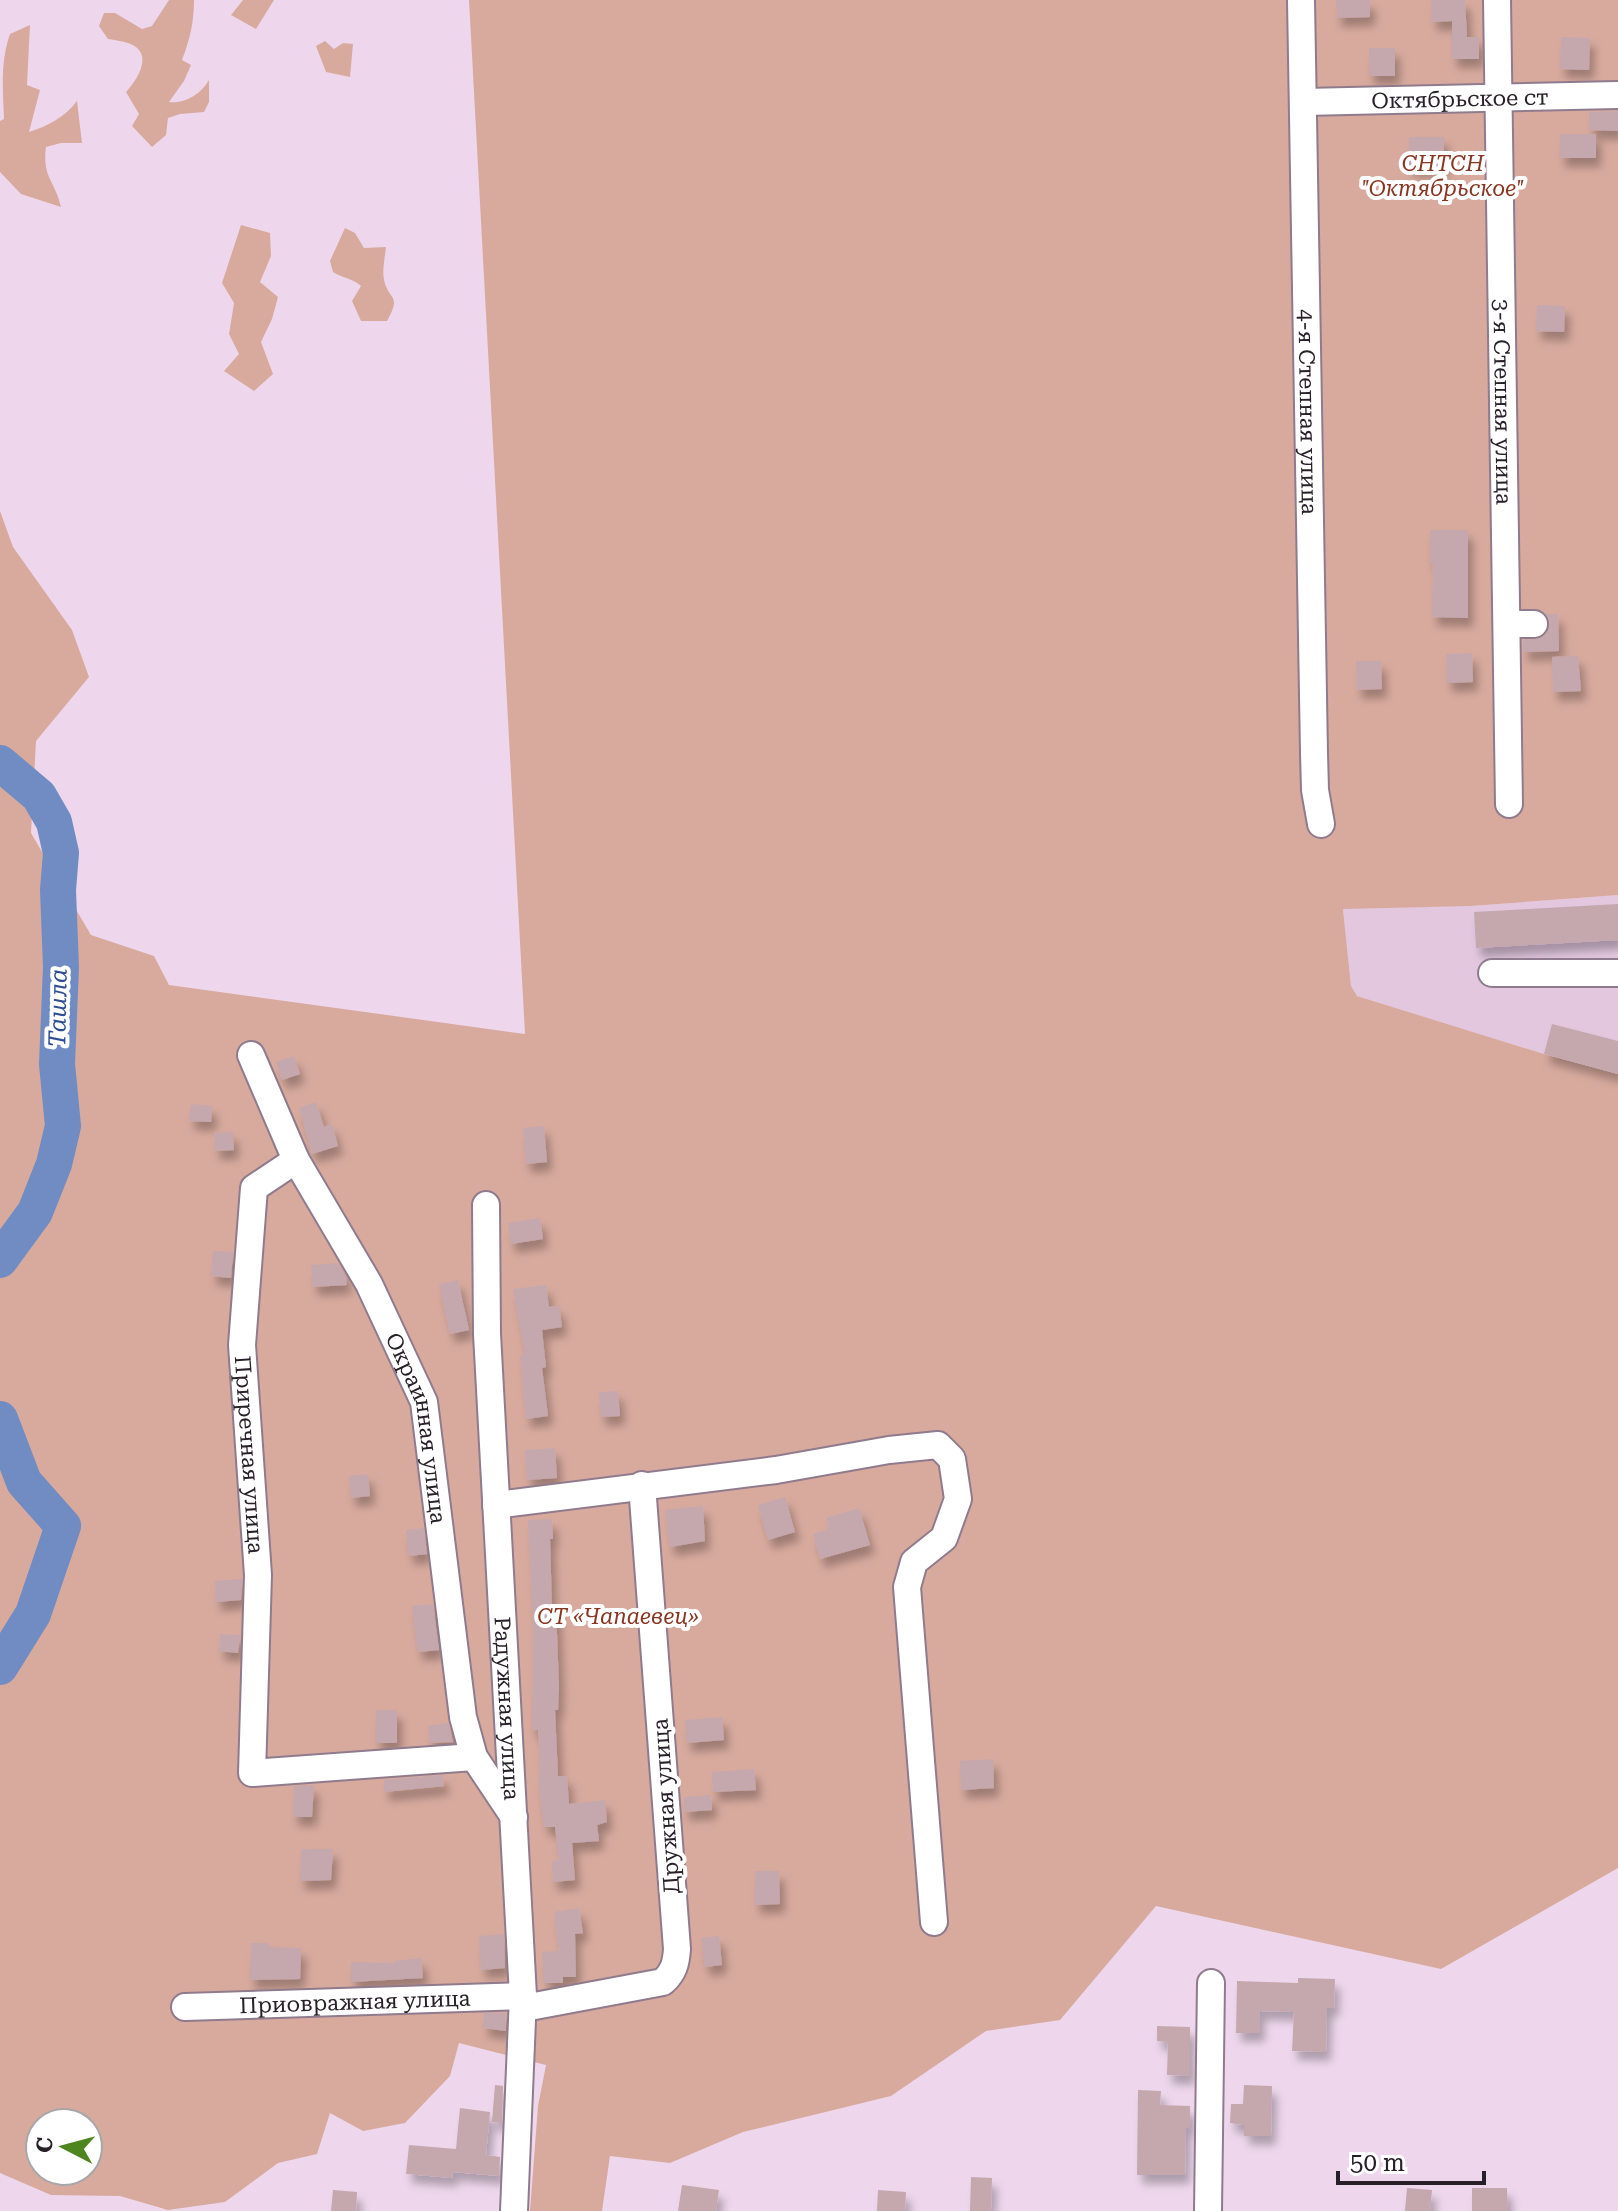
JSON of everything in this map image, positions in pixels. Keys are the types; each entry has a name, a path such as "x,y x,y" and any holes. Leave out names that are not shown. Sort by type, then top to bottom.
{"street":[{"name":"4-я Степная улица","path":"1301,0 1313,737 1315,790 1321,824"},
{"name":"3-я Степная улица","path":"1497,0 1507,624 1517,664 1509,804"},
{"name":"Октябрьское ст","path":"1304,102 1618,95"},
{"path":"1507,624 1534,624"},
{"path":"1492,973 1618,973"},
{"name":"Окраинная улица","path":"251,1055 296,1160 369,1284 424,1402 463,1717 474,1757 516,1820"},
{"name":"Приречная улица","path":"296,1160 254,1188 242,1345 258,1575 252,1773 474,1757"},
{"name":"Радужная улица","path":"486,1205 487,1334 524,2002 514,2211"},
{"path":"496,1505 776,1470 889,1450 938,1445 952,1459 958,1499 944,1538 914,1562 907,1587 934,1922"},
{"name":"Дружная улица","path":"524,2002 663,1982 676,1964 642,1485"},
{"path":"1208,2211 1211,1983"},
{"name":"Приовражная улица","path":"185,2007 524,2002"}],"shaded area":[{"path":"1618,895 1618,1074 1357,996 1351,986 1343,908 1471,906"}],"green space":[{"path":"169,0 194,0 191,30 182,60 191,65 169,102 192,97 209,80 209,102 204,112 168,118 166,135 152,147 132,126 139,114 126,92 142,66 141,53 128,43 108,39 99,26 104,13 115,13 142,29 152,26"},
{"path":"243,0 274,0 256,29 231,15"},
{"path":"469,0 1618,0 1618,895 1471,906 1343,909 1351,986 1357,996 1618,1074 1618,1868 1441,1969 1156,1906 1060,2020 986,2031 891,2096 743,2132 670,2163 610,2156 602,2211 530,2211 538,2106 546,2065 459,2043 450,2076 405,2123 363,2131 330,2113 317,2154 278,2163 225,2202 168,2210 120,2196 51,2195 32,2187 104,2187 104,2107 24,2107 24,2183 0,2173 0,511 13,547 72,630 89,677 36,741 31,833 91,935 154,956 169,985 525,1034"},
{"path":"30,25 27,85 40,90 29,132 56,120 77,101 82,143 46,147 47,172 61,207 21,194 0,172 0,121 4,119 3,76 7,45 10,34"},
{"path":"325,41 334,49 343,43 353,44 350,77 326,72 316,46"},
{"path":"241,225 270,233 271,256 260,282 278,297 261,342 273,374 254,391 224,371 239,354 229,334 234,303 222,283"},
{"path":"345,228 355,233 364,248 386,247 384,280 394,302 387,321 361,321 352,301 361,286 333,272 330,261"}],"building":[{"path":"1336,0 1370,0 1370,17 1337,18"},
{"path":"1431,0 1465,0 1467,37 1479,37 1479,59 1452,59 1452,21 1432,22"},
{"path":"1561,37 1590,38 1589,70 1560,69"},
{"path":"1369,48 1395,48 1395,76 1369,76"},
{"path":"1618,111 1618,131 1589,130 1589,112"},
{"path":"1560,134 1596,134 1596,158 1560,158"},
{"path":"1409,137 1444,137 1444,168 1409,168"},
{"path":"1537,305 1565,306 1564,332 1536,331"},
{"path":"1430,530 1468,530 1468,618 1432,617"},
{"path":"1546,614 1558,614 1559,651 1523,652 1523,640 1541,638 1547,633 1550,623"},
{"path":"1472,653 1473,682 1447,683 1446,654"},
{"path":"1578,656 1581,691 1553,692 1552,657"},
{"path":"1356,661 1381,661 1382,689 1357,690"},
{"path":"1618,904 1618,940 1476,948 1474,912"},
{"path":"1552,1024 1618,1041 1618,1074 1544,1054"},
{"path":"294,1056 300,1074 282,1080 276,1062"},
{"path":"316,1102 324,1127 332,1124 338,1146 312,1154 299,1108"},
{"path":"191,1104 212,1106 211,1122 189,1121"},
{"path":"544,1126 547,1162 526,1164 523,1128"},
{"path":"233,1132 234,1150 215,1151 214,1133"},
{"path":"540,1218 543,1239 511,1244 508,1223"},
{"path":"213,1251 233,1252 231,1278 211,1276"},
{"path":"338,1263 347,1285 313,1287 311,1265"},
{"path":"458,1280 469,1330 450,1334 439,1284"},
{"path":"546,1285 549,1307 559,1306 562,1327 542,1330 546,1367 542,1368 548,1416 526,1419 520,1355 525,1354 513,1289"},
{"path":"618,1391 620,1416 601,1417 599,1392"},
{"path":"555,1448 557,1478 527,1480 525,1450"},
{"path":"368,1474 370,1496 351,1498 349,1476"},
{"path":"785,1497 795,1532 768,1540 758,1505"},
{"path":"703,1506 705,1541 670,1547 665,1510"},
{"path":"859,1508 870,1545 820,1559 813,1534 829,1529 826,1518"},
{"path":"552,1519 552,1607 556,1606 559,1687 558,1710 555,1710 558,1776 567,1776 569,1804 605,1800 607,1822 597,1825 599,1841 572,1843 575,1880 553,1882 552,1861 559,1860 555,1827 544,1827 538,1778 538,1730 532,1730 533,1626 528,1520"},
{"path":"424,1528 427,1554 409,1556 406,1530"},
{"path":"242,1579 241,1600 216,1602 215,1581"},
{"path":"433,1604 439,1650 418,1652 412,1606"},
{"path":"220,1634 240,1635 238,1653 219,1651"},
{"path":"376,1710 397,1710 397,1743 376,1743"},
{"path":"722,1717 724,1740 687,1743 685,1720"},
{"path":"448,1723 453,1742 430,1743 428,1726"},
{"path":"993,1759 994,1788 961,1790 960,1761"},
{"path":"754,1769 756,1790 713,1792 712,1772"},
{"path":"443,1775 444,1786 384,1792 384,1780"},
{"path":"314,1785 312,1817 293,1817 294,1786"},
{"path":"711,1795 712,1810 684,1812 684,1797"},
{"path":"301,1849 333,1849 331,1880 300,1881"},
{"path":"755,1871 779,1871 780,1904 755,1905"},
{"path":"579,1908 583,1933 575,1934 576,1977 563,1977 563,1983 544,1983 542,1952 559,1951 554,1912"},
{"path":"504,1934 505,1968 481,1970 479,1936"},
{"path":"719,1936 722,1965 705,1967 701,1938"},
{"path":"251,1943 301,1948 300,1979 250,1980"},
{"path":"421,1958 423,1978 351,1982 351,1962 395,1963"},
{"path":"1298,1978 1335,1979 1334,2008 1327,2008 1326,2052 1292,2051 1294,2012 1260,2011 1260,2033 1236,2033 1237,1981 1298,1983"},
{"path":"484,2013 506,2013 506,2031 483,2028"},
{"path":"1157,2026 1190,2027 1190,2076 1167,2075 1168,2042 1157,2041"},
{"path":"495,2085 503,2086 502,2123 492,2122"},
{"path":"1244,2085 1272,2086 1271,2136 1244,2136 1244,2125 1230,2123 1231,2104 1243,2104"},
{"path":"1138,2090 1161,2091 1160,2105 1190,2106 1185,2175 1137,2175"},
{"path":"460,2108 490,2112 486,2155 500,2157 499,2176 453,2172 452,2178 406,2174 409,2145 456,2149"},
{"path":"971,2177 992,2178 991,2211 970,2211"},
{"path":"682,2185 719,2190 716,2211 678,2211"},
{"path":"1407,2188 1432,2190 1430,2211 1405,2211"},
{"path":"1472,2188 1507,2188 1508,2211 1472,2211"},
{"path":"333,2190 357,2192 356,2211 331,2211"},
{"path":"878,2190 906,2192 905,2211 877,2211"}],"waterway":[{"name":"Ташла","path":"0,763 39,796 54,822 61,853 57,1064 63,1126 54,1164 35,1212 0,1260"},
{"name":"Ташла","path":"0,1419 24,1482 63,1526 33,1614 0,1667"}],"park label":[{"name":"СНТСН \"Октябрьское\"","path":"1443,176"},
{"name":"СТ «Чапаевец»","path":"618,1616"}]}
